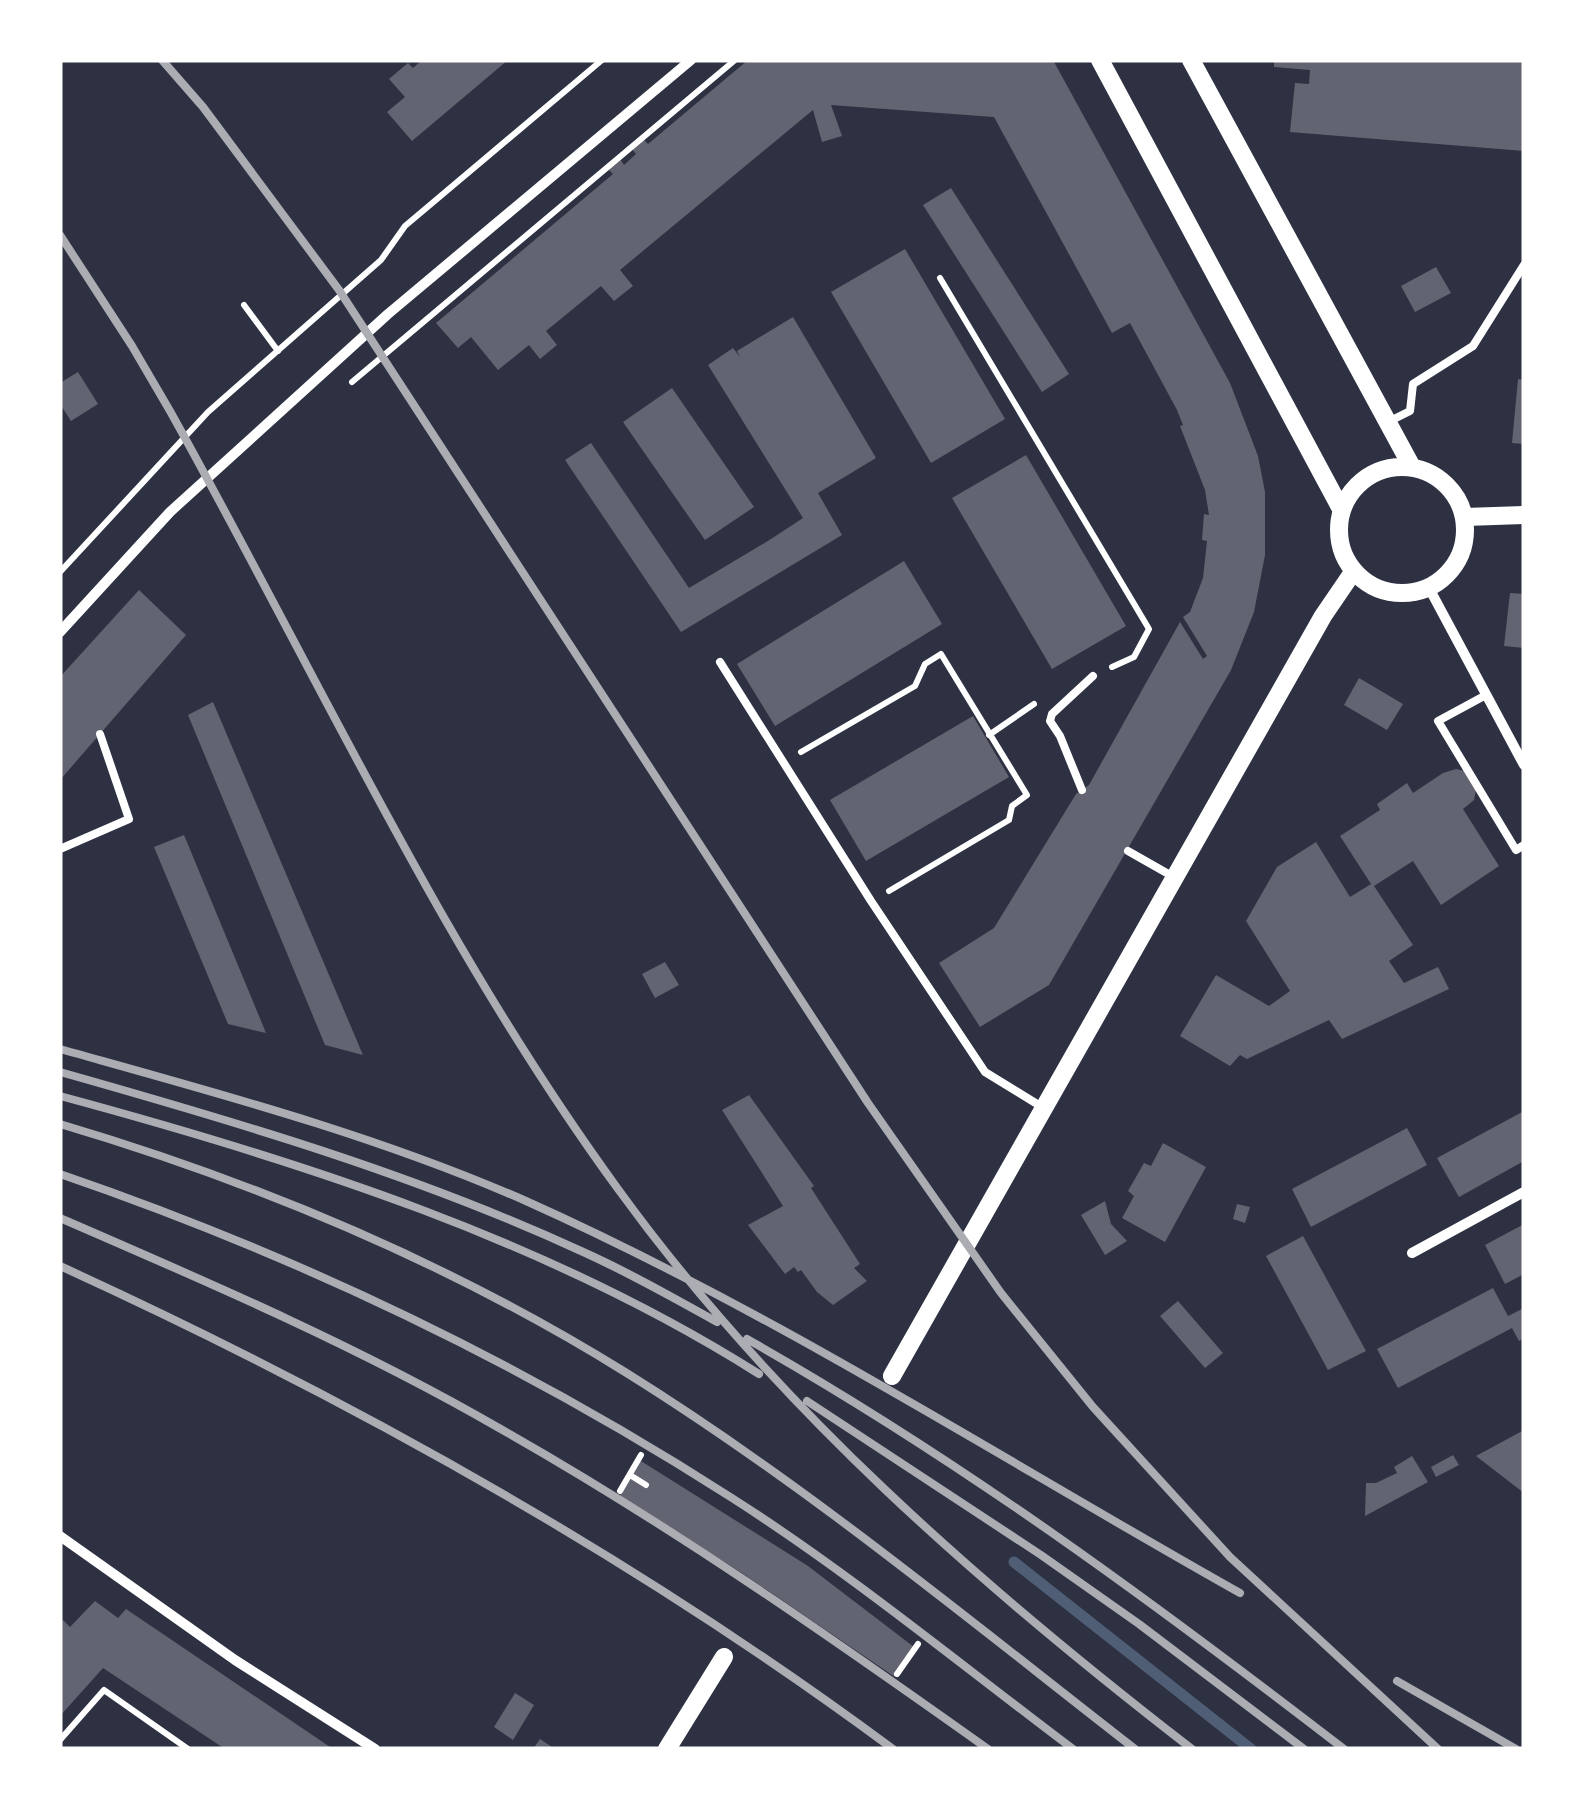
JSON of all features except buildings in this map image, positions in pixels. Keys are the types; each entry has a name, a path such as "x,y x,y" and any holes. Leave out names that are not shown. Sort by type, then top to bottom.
{"street":[{"path":"60,632 170,512 388,314 690,60"},
{"path":"1100,60 1342,509"},
{"path":"1191,60 1412,467"},
{"path":"1412,467 1440,479 1459,502 1466,534 1461,554 1448,574 1429,588 1404,593 1379,589 1354,572 1344,556 1338,533 1342,509 1354,488 1370,474 1412,467"},
{"path":"1465,517 1524,515"},
{"path":"892,1376 1323,616 1354,572"},
{"path":"1429,588 1524,765"},
{"path":"1412,1254 1524,1192"},
{"path":"62,1541 235,1660 375,1749"},
{"path":"667,1749 724,1657"}],"lane":[{"path":"1386,423 1410,411 1413,384 1473,346 1524,265"},
{"path":"720,662 984,1072 1045,1109"},
{"path":"1082,790 1050,720 1093,676"},
{"path":"1486,695 1438,722 1516,850 1524,845"},
{"path":"60,848 129,819 100,734"},
{"path":"1128,851 1175,878"}],"path":[{"path":"60,572 208,412 382,260 406,226 602,60"},
{"path":"344,389 735,60"},
{"path":"940,278 1149,629 1134,657 1093,676"},
{"path":"244,306 278,351"},
{"path":"783,763 915,686 926,664 941,654 1027,795 1012,806 1009,820 871,901"},
{"path":"989,735 1034,704 1050,720"},
{"path":"620,1492 642,1455"},
{"path":"630,1475 646,1484"},
{"path":"896,1674 903,1658 918,1644"},
{"path":"60,1740 104,1690 188,1749"}],"waterway":[{"path":"1014,1562 1251,1749"}],"railway":[{"path":"162,60 203,107 339,290 868,1103 1001,1293 1093,1407 1230,1557 1438,1749"},
{"path":"60,235 170,411 437,905 554,1097 618,1189 679,1269 813,1419 959,1557 1192,1749"},
{"path":"60,1049 354,1136 526,1201 709,1290 1240,1593"},
{"path":"60,1072 259,1130 454,1198 598,1259 717,1322"},
{"path":"60,1096 241,1148 420,1209 594,1283 759,1374"},
{"path":"60,1124 207,1172 351,1229 558,1332 692,1415 822,1506 1135,1749"},
{"path":"60,1174 321,1277 572,1402 776,1527 1073,1749"},
{"path":"60,1218 338,1343 499,1428 687,1542 988,1749"},
{"path":"60,1266 277,1371 489,1486 695,1611 893,1749"},
{"path":"747,1339 978,1482 1200,1640 1344,1749"},
{"path":"807,1401 1041,1555 1304,1749"},
{"path":"1397,1681 1516,1749"}]}
